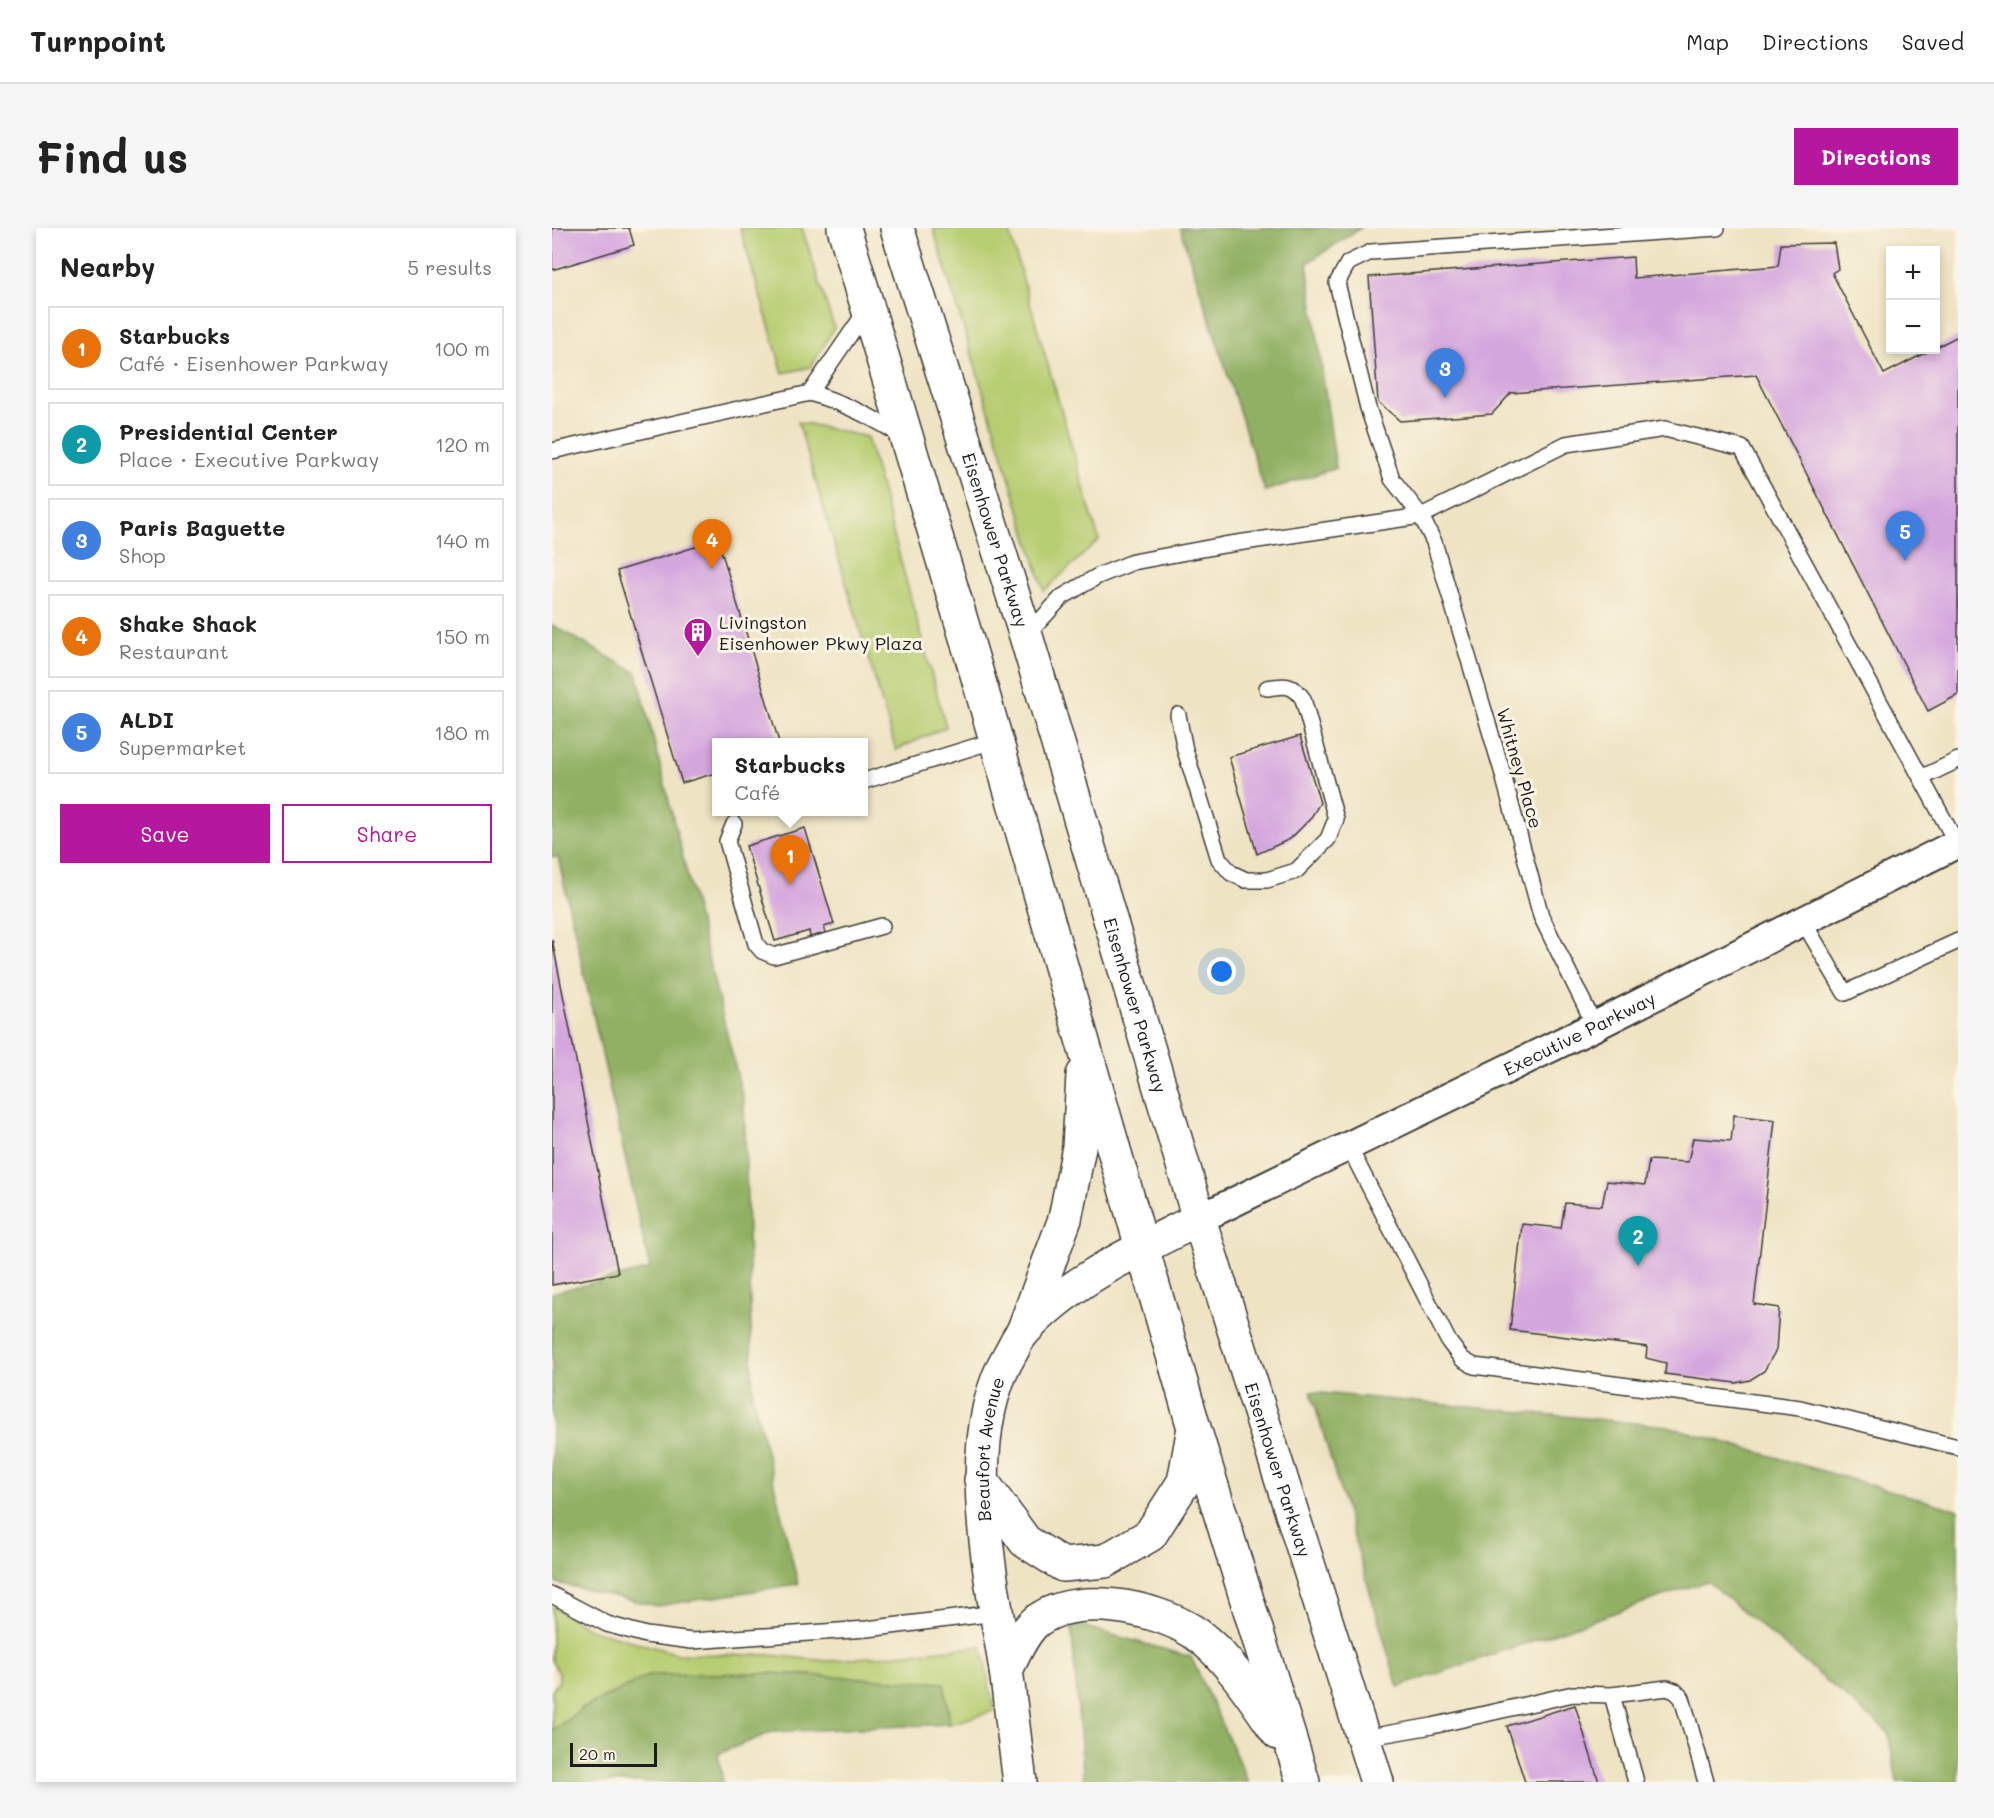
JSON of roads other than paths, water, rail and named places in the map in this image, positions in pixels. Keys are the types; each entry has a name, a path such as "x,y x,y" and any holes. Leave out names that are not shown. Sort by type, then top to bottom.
{"main road":[{"path":"844,228 996,740 1194,1428 1300,1771"},
{"name":"Eisenhower Parkway","path":"897,228 1026,636 1199,1220 1377,1782"},
{"path":"1023,1332 1065,1219 1079,1147 1085,1052"},
{"name":"Beaufort Avenue","path":"1020,1782 1006,1670 996,1614 981,1480 982,1441 989,1404 1002,1368 1023,1332 1081,1282 1143,1247 1199,1220"},
{"path":"981,1480 1025,1541 1063,1565 1105,1561 1150,1535 1184,1482 1194,1428"},
{"path":"1006,1670 1023,1639 1038,1620 1062,1611 1107,1604 1158,1613 1194,1632 1238,1675 1300,1771"}],"street":[{"name":"Executive Parkway","path":"1199,1220 1595,1026 1957,843"}],"lane":[{"name":"Whitney Place","path":"1595,1026 1540,916 1434,542 1421,516 1392,479 1368,408 1337,283 1348,263 1371,252 1717,228"},
{"path":"810,393 868,308"},
{"path":"552,452 810,393 836,400 878,421 907,439"},
{"path":"1026,636 1062,597 1098,576 1133,562 1224,545 1421,516 1566,444 1665,429 1742,448 1957,843"},
{"path":"1178,715 1185,750 1219,859 1231,873 1246,880 1267,880 1296,871 1328,839 1336,819 1303,699 1296,688 1286,685 1267,688"},
{"path":"868,780 996,740"},
{"path":"1921,778 1958,760"},
{"path":"734,824 727,841 733,871 756,944 762,951 774,956 882,926"},
{"path":"1803,921 1845,993 1958,941"},
{"path":"1349,1148 1449,1342 1462,1359 1474,1366 1800,1408 1958,1447"},
{"path":"552,1595 607,1624 646,1635 692,1641 867,1629 996,1614"},
{"path":"1363,1738 1432,1726 1573,1694 1612,1695 1667,1688 1675,1691 1682,1698 1706,1782"},
{"path":"1612,1695 1636,1782"}],"place":[{"name":"Paris Baguette","path":"1445,398"},
{"name":"ALDI","path":"1905,561"},
{"name":"Shake Shack","path":"712,569"},
{"name":"Livingston Eisenhower Pkwy Plaza","path":"698,658"},
{"name":"Starbucks","path":"790,885"},
{"name":"Presidential Center","path":"1638,1266"}]}
